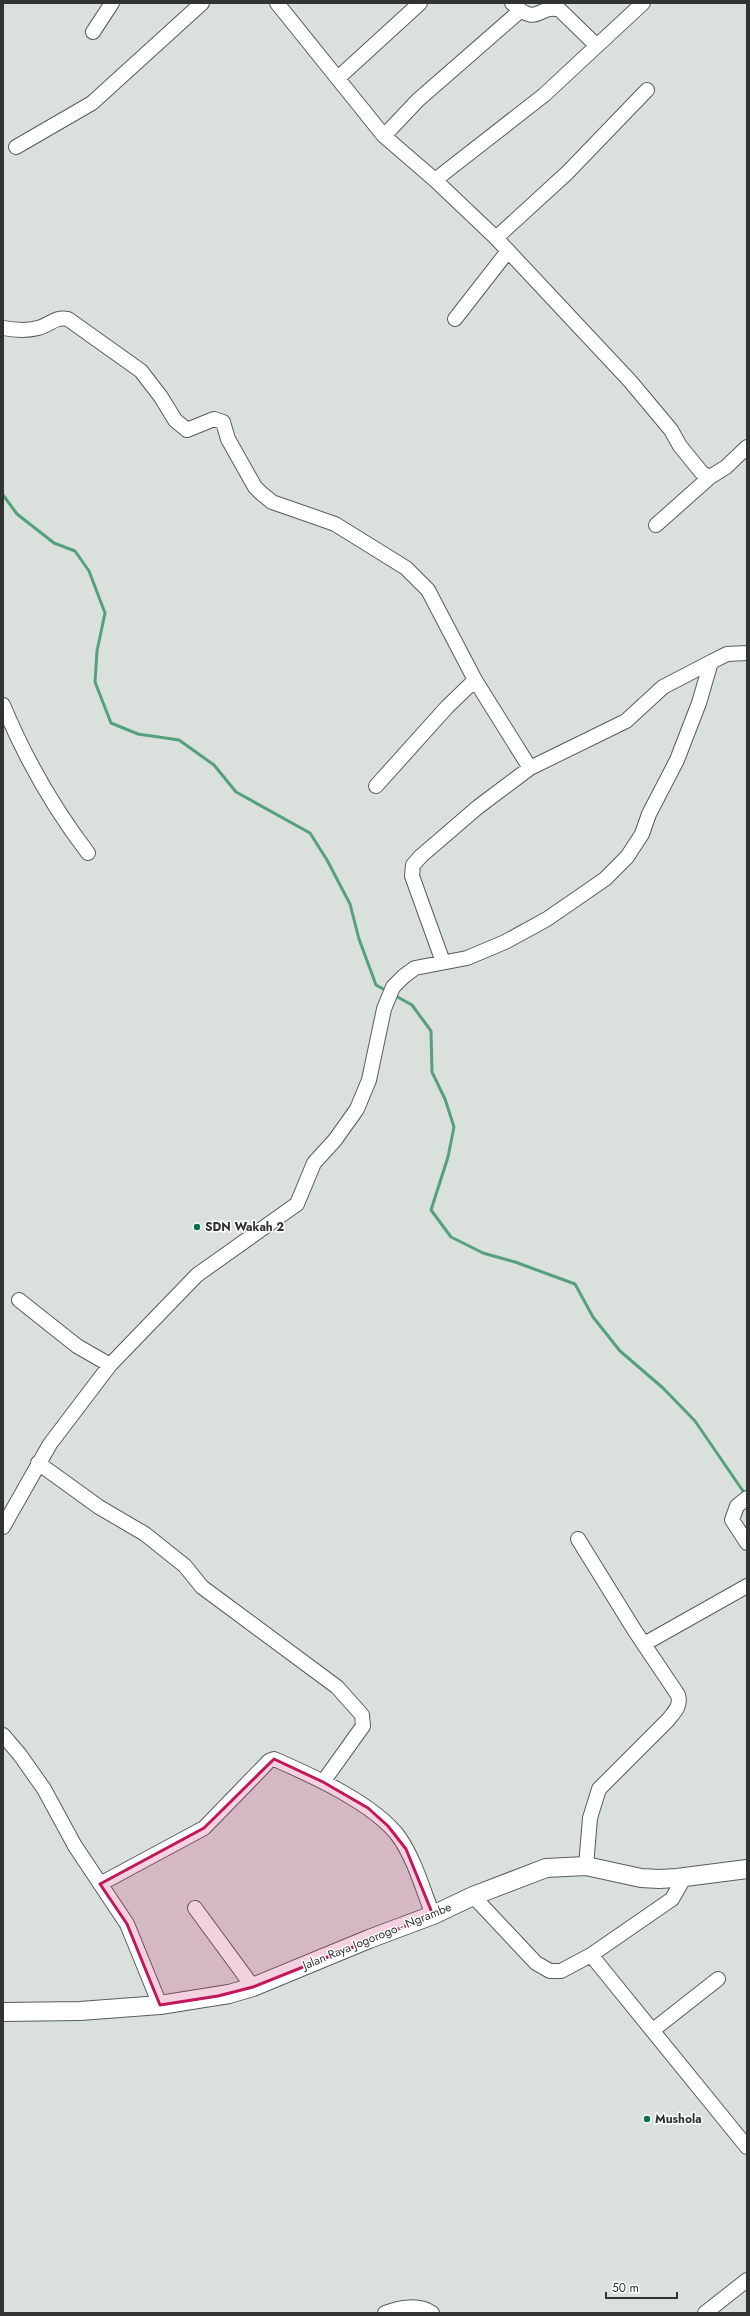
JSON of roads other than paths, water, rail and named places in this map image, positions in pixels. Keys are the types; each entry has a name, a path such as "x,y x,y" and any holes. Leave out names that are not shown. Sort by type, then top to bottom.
{"main road":[{"name":"Jalan Raya Jogorogo - Ngrambe","path":"3,2012 80,2011 160,2005 229,1994 253,1987 369,1939 433,1915 473,1896 546,1868 586,1866 641,1878 684,1878 747,1869"}],"street":[{"path":"93,32 112,3"},
{"path":"16,147 92,103 202,3"},
{"path":"277,3 384,136 435,180 508,250 630,381 671,430 680,446 702,473 710,477"},
{"path":"435,180 544,95 643,3"},
{"path":"338,78 417,4"},
{"path":"384,136 418,100 516,7 535,16 554,8 560,10 597,46"},
{"path":"496,238 566,173 647,90"},
{"path":"455,319 508,250"},
{"path":"3,328 20,330 39,328 61,318 68,319 141,371 182,428 187,430 214,419 223,422 228,439 255,487 272,502 335,524 386,555 417,579 428,590 475,680 530,768"},
{"path":"656,525 710,477 726,466 747,447"},
{"path":"443,962 412,876 413,865 421,856 478,807 530,768 626,721 663,687 727,654 747,653"},
{"path":"3,1526 38,1464 59,1431 110,1366 197,1275 297,1204 314,1163 345,1128 357,1109 369,1080 384,1009 393,987 415,968 467,958 505,942 547,919 605,879 627,856 642,834 649,814 677,760 699,703 711,662"},
{"path":"376,786 447,707 475,680"},
{"path":"3,705 37,778 60,816 88,853"},
{"path":"19,1300 77,1346 110,1366"},
{"path":"38,1464 99,1507 145,1534 185,1566 202,1586 307,1663 337,1687 356,1706 362,1715 363,1726 323,1782"},
{"path":"747,1498 737,1506 732,1520 747,1543"},
{"path":"578,1539 644,1644 678,1694 680,1702 668,1720 599,1789 590,1818 586,1866"},
{"path":"644,1644 747,1586"},
{"path":"3,1735 20,1755 44,1788 75,1846 127,1924 160,2005"},
{"path":"100,1884 204,1828 269,1761 274,1759 323,1782 368,1808 399,1837 406,1849 433,1915"},
{"path":"473,1896 542,1967 550,1971 561,1971 591,1955 672,1899 684,1878"},
{"path":"195,1908 253,1987"},
{"path":"591,1955 747,2147"},
{"path":"653,2030 718,1979"},
{"path":"704,2313 746,2283"},
{"path":"385,2313 399,2308 426,2309 432,2313"}],"waterway":[{"path":"3,495 17,514 54,543 75,551 89,571 105,613 97,651 95,682 111,723 138,734 179,740 214,765 236,792 310,833 327,860 350,904 359,939 376,985 387,991"},
{"path":"394,995 412,1005 431,1031 432,1072 445,1099 454,1127 448,1157 431,1210 451,1237 483,1253 515,1262 575,1284 593,1317 620,1351 663,1388 695,1421 745,1494"}],"place":[{"name":"SDN Wakah 2","path":"197,1227"},
{"name":"Mushola","path":"647,2119"}]}
